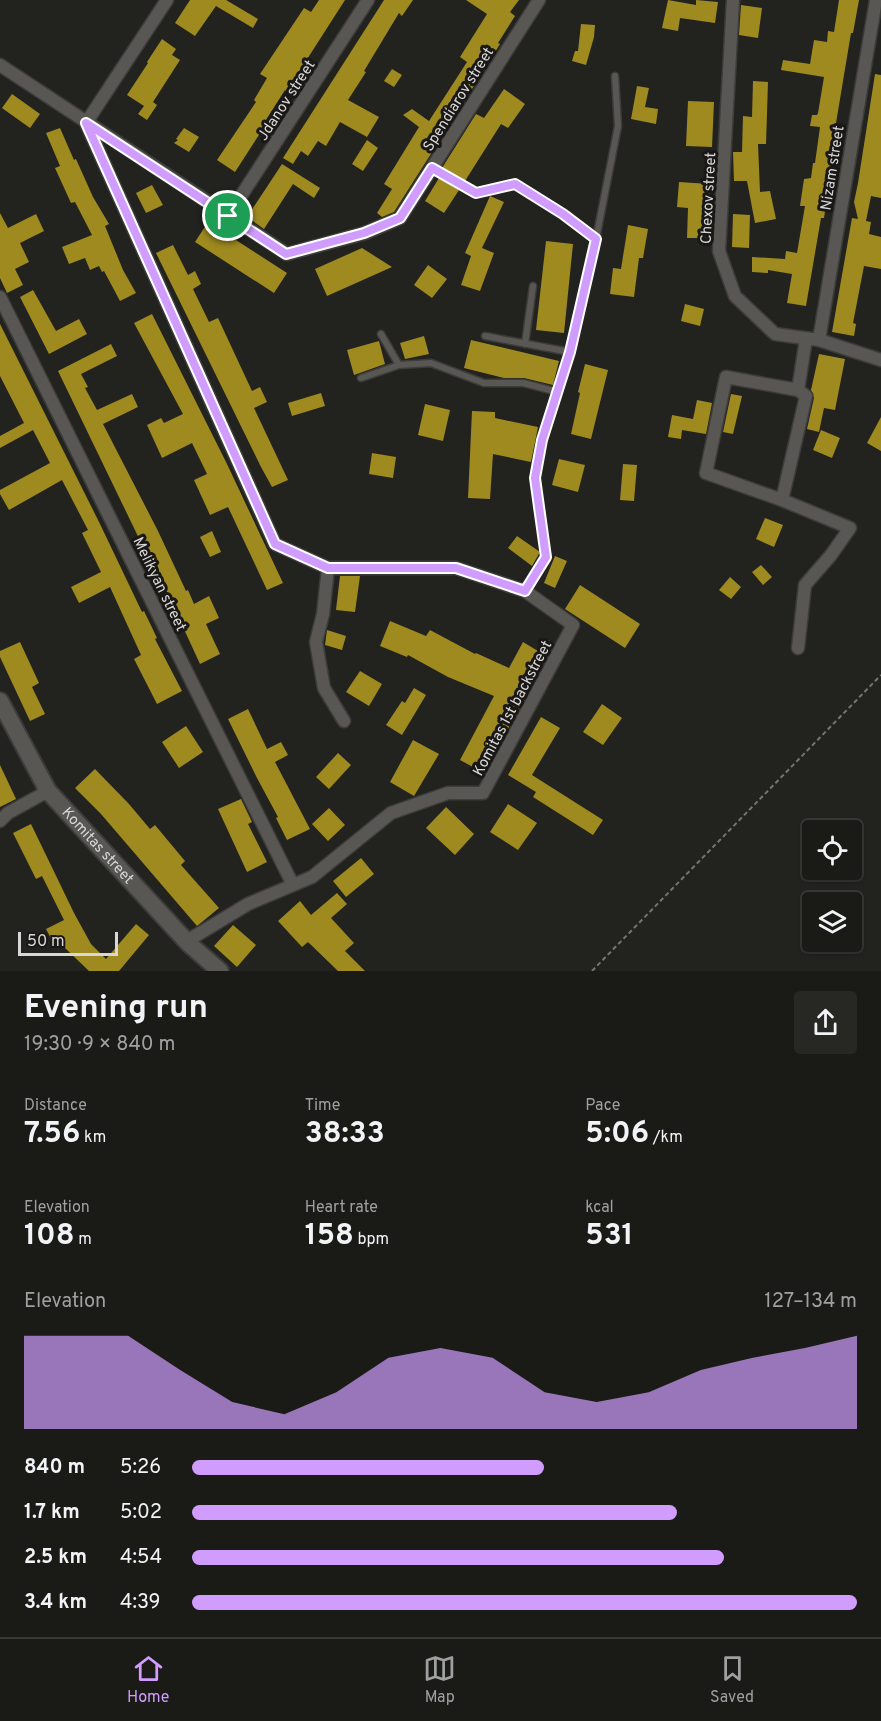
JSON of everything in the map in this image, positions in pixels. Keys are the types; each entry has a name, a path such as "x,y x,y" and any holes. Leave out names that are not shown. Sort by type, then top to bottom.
{"main road":[{"name":"Komitas street","path":"0,701 48,790 187,941 220,971"}],"street":[{"path":"167,0 86,123 275,544 328,568 456,568 525,591"},
{"name":"Jdanov street","path":"228,216 368,0"},
{"name":"Spendiarov street","path":"0,65 286,254 364,233 400,218 539,0"},
{"name":"Chexov street","path":"734,0 719,250 735,296 775,334 819,340 881,360"},
{"name":"Nizam street","path":"819,340 876,0"},
{"name":"Melikyan street","path":"0,297 293,885"},
{"path":"798,390 806,339"},
{"path":"782,500 806,396 798,390 726,377 706,472 850,528 831,555 805,585 798,648"},
{"path":"328,568 323,614 316,642 324,688 344,721"},
{"name":"Komitas 1st backstreet","path":"187,941 248,904 312,877 391,813 448,793 483,794 573,625 525,591"},
{"path":"0,821 8,813 48,790"}],"lane":[{"path":"525,591 546,557 535,478 542,440 570,352 596,239 618,126 615,76"},
{"path":"432,168 476,193 515,184 563,214 596,239"},
{"path":"525,344 533,286"},
{"path":"381,334 399,366"},
{"path":"485,336 570,352"},
{"path":"361,378 399,366 431,363 484,382 523,383 558,392"}],"path":[{"path":"592,971 881,675"}],"building":[{"path":"190,0 226,0 258,19 253,28 216,6 195,36 175,23"},
{"path":"319,0 345,0 285,90 235,172 217,160 256,102 254,100 267,78 260,74 304,8 311,12"},
{"path":"384,0 413,0 402,16 399,13 348,100 379,117 367,137 340,122 326,146 318,141 308,156 301,151 293,164 283,158"},
{"path":"466,0 519,0 510,12 515,16 498,43 500,44 462,105 394,212 382,217 377,213 392,189 384,184 419,127 403,115 412,109 429,121 467,62 460,57 487,14"},
{"path":"668,0 696,5 696,0 718,2 715,23 680,18 678,31 662,28"},
{"path":"839,0 859,0 853,33 851,33 829,165 832,165 824,218 821,218 806,306 787,303 792,274 768,270 768,273 752,272 752,257 785,259 786,251 797,253 805,206 800,206 804,179 811,178 820,127 810,126 812,115 818,113 824,77 781,70 783,60 810,64 814,40 827,42 828,31 834,32"},
{"path":"741,5 762,8 758,38 739,35"},
{"path":"581,24 595,25 586,65 572,61 575,51 578,51"},
{"path":"162,39 176,49 172,55 180,60 153,102 157,105 147,120 138,114 144,106 127,95"},
{"path":"392,69 402,75 394,87 384,81"},
{"path":"875,74 881,75 881,198 871,196 866,221 871,222 869,234 881,237 881,269 864,266 853,323 856,324 854,336 832,332 852,218 858,219 854,202"},
{"path":"753,81 768,82 766,144 758,144 760,192 770,191 776,219 755,223 747,181 734,181 733,152 742,152 743,116 752,117"},
{"path":"637,86 649,88 645,107 658,109 656,124 631,119"},
{"path":"504,89 525,104 508,128 501,124 465,181 442,168 476,114 484,118"},
{"path":"12,94 40,114 30,128 2,108"},
{"path":"688,101 714,102 712,147 686,146"},
{"path":"60,128 74,160 76,159 93,197 109,224 105,226 123,270 136,293 120,301 99,266 90,270 85,258 69,264 62,247 92,235 75,202 71,203 55,168 60,166 46,133"},
{"path":"184,128 199,137 189,152 174,143"},
{"path":"367,140 378,148 363,171 352,164"},
{"path":"282,164 320,188 314,198 293,184 264,229 247,217"},
{"path":"439,178 459,190 444,213 425,201"},
{"path":"679,182 710,184 707,238 687,238 688,208 677,207"},
{"path":"152,185 163,205 146,213 136,193"},
{"path":"490,196 504,202 482,248 494,253 480,291 461,285 471,256 465,253"},
{"path":"0,213 8,228 36,214 44,231 20,243 29,262 15,269 23,285 7,293 0,278"},
{"path":"733,214 750,215 749,248 732,247"},
{"path":"208,222 287,273 274,293 195,242"},
{"path":"628,225 648,229 643,258 639,258 634,297 610,294 613,268 621,269"},
{"path":"546,241 573,244 564,333 536,330"},
{"path":"173,245 188,275 195,271 201,284 193,289 209,322 218,318 252,391 260,387 267,402 254,408 288,480 272,487 156,253"},
{"path":"362,248 392,267 327,296 315,269"},
{"path":"428,265 447,279 432,298 414,285"},
{"path":"33,290 56,331 79,319 87,334 49,354 20,297"},
{"path":"685,304 704,309 700,326 681,321"},
{"path":"152,314 283,583 267,590 228,507 210,515 194,480 207,474 192,443 162,458 147,425 161,418 164,423 183,414 134,323"},
{"path":"0,324 182,691 157,704 134,659 141,655 110,587 79,603 71,587 101,572 82,533 88,530 62,480 9,510 0,494 0,490 50,463 33,430 0,448 0,436 24,423 0,376"},
{"path":"424,336 429,354 405,359 400,343"},
{"path":"471,340 559,361 553,385 524,378 504,378 464,368"},
{"path":"379,341 385,364 354,375 347,350"},
{"path":"111,344 117,356 81,374 88,387 85,388 97,410 132,394 138,407 103,424 186,591 188,590 194,604 209,596 219,618 206,624 220,654 200,664 58,371"},
{"path":"819,354 845,359 835,410 824,408 819,432 807,429 814,398 811,390"},
{"path":"585,364 608,370 591,439 571,434"},
{"path":"321,393 325,406 292,416 288,403"},
{"path":"731,394 742,396 733,434 723,432"},
{"path":"697,400 712,403 706,434 682,430 681,439 668,437 672,415 693,419"},
{"path":"425,404 450,410 443,441 418,435"},
{"path":"472,411 495,412 495,418 538,427 531,462 493,454 490,499 468,498"},
{"path":"881,417 881,451 867,443"},
{"path":"821,430 840,438 832,458 813,450"},
{"path":"372,453 396,457 393,478 369,474"},
{"path":"559,459 585,465 578,492 552,485"},
{"path":"623,464 637,465 634,501 620,500"},
{"path":"765,518 783,525 774,547 756,539"},
{"path":"212,531 221,552 210,557 200,537"},
{"path":"517,536 540,552 532,566 508,548"},
{"path":"555,556 567,561 555,588 544,583"},
{"path":"761,565 772,577 763,585 752,572"},
{"path":"340,576 360,576 355,612 336,610"},
{"path":"730,577 741,587 731,599 719,590"},
{"path":"580,585 640,624 625,648 565,609"},
{"path":"390,621 426,636 430,630 475,654 509,668 523,642 538,651 546,639 554,643 484,773 460,760 494,696 448,677 408,655 407,657 380,646"},
{"path":"327,630 346,636 342,650 325,645"},
{"path":"20,642 39,683 32,687 45,714 30,721 0,657 0,651"},
{"path":"360,671 382,684 369,706 346,692"},
{"path":"414,688 426,695 402,735 386,725 402,701 405,703"},
{"path":"602,704 622,718 603,745 583,732"},
{"path":"248,709 267,749 281,742 288,755 275,762 310,829 287,840 276,818 278,817 228,719"},
{"path":"541,717 560,728 532,775 603,820 593,835 533,797 536,792 508,775"},
{"path":"186,726 203,752 179,768 162,742"},
{"path":"413,740 439,754 414,796 390,782"},
{"path":"338,753 351,765 329,789 316,777"},
{"path":"0,765 16,799 0,807"},
{"path":"95,769 150,829 155,825 185,861 181,865 219,908 197,926 101,814 75,788"},
{"path":"241,799 252,822 248,824 267,862 247,872 218,809"},
{"path":"508,804 537,823 518,850 490,832"},
{"path":"446,807 474,834 455,855 426,828"},
{"path":"329,808 345,825 328,841 312,824"},
{"path":"31,824 91,944 106,959 136,924 149,935 119,971 89,971 65,948 60,938 53,942 46,929 64,920 42,876 36,879 13,833"},
{"path":"361,858 374,874 346,897 333,881"},
{"path":"337,893 347,904 331,918 354,943 345,951 365,971 338,971 308,942 302,947 278,921 300,901 311,915"},
{"path":"233,925 256,945 237,967 214,946"}],"route":[{"path":"86,123 228,216 286,254 364,233 400,218 432,168 476,193 515,184 563,214 596,239 570,352 542,440 535,478 546,557 525,591 456,568 328,568 275,544 86,123"}]}
